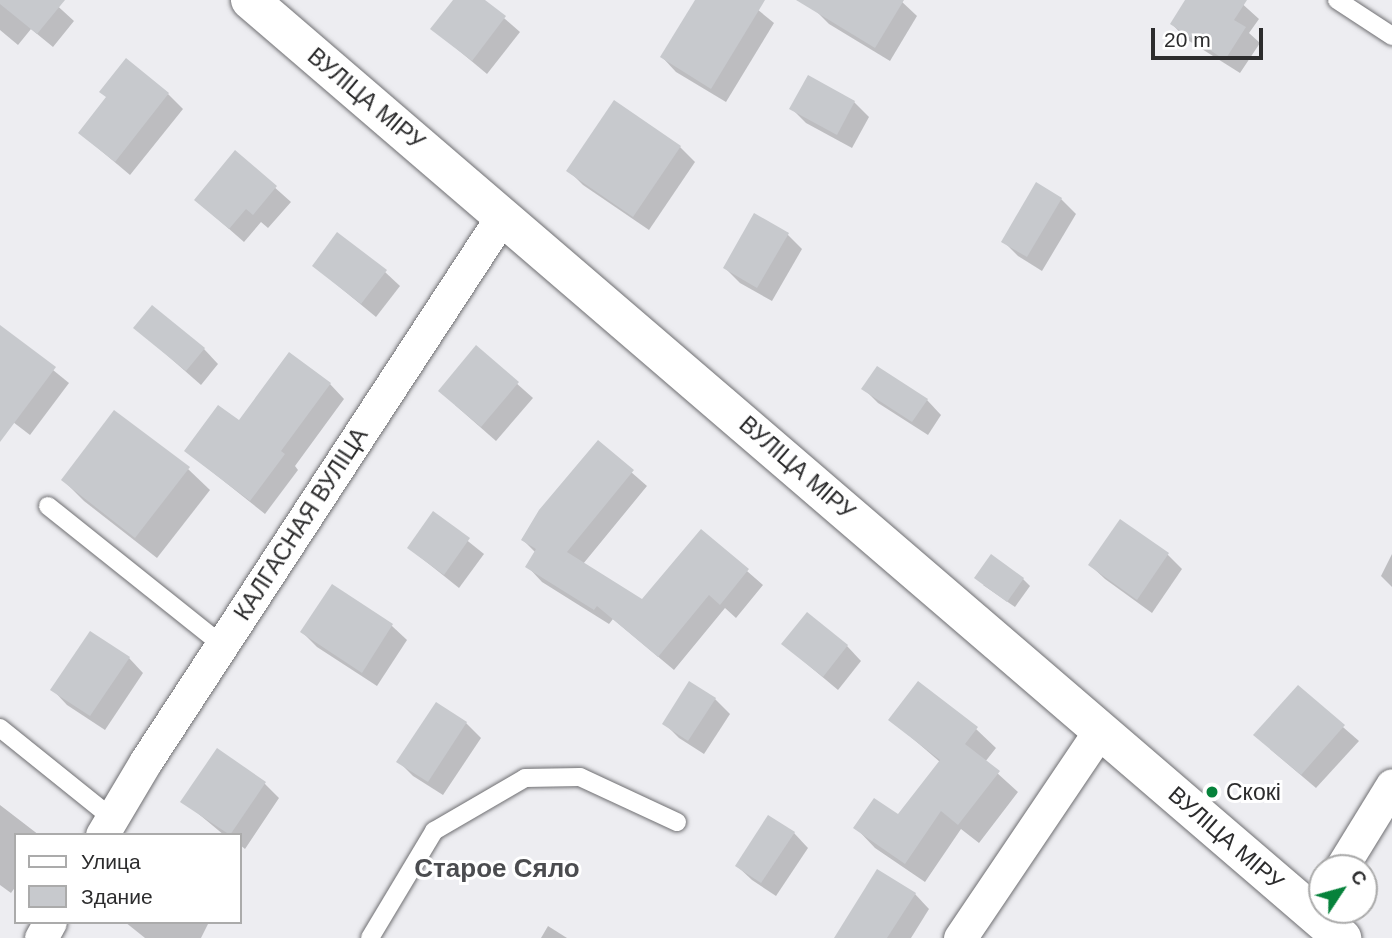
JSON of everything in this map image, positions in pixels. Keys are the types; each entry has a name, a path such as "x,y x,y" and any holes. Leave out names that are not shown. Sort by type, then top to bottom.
{"street":[{"name":"ВУЛІЦА МІРУ","path":"250,0 1101,729 1308,902"},
{"name":"КАЛГАСНАЯ ВУЛІЦА","path":"107,826 503,215"},
{"path":"960,938 1101,729"},
{"path":"1350,854 1392,785"}],"lane":[{"path":"1337,0 1392,36"},
{"path":"48,506 222,645"},
{"path":"0,728 107,826"},
{"path":"370,938 434,831 525,778 580,777 677,822"}],"building":[{"path":"0,0 65,0 37,34 0,4"},
{"path":"453,0 485,0 506,16 472,61 430,29"},
{"path":"695,0 765,0 711,89 660,57"},
{"path":"796,0 904,0 875,48"},
{"path":"1185,0 1247,0 1234,20 1246,27 1225,60 1170,24"},
{"path":"126,58 169,93 115,162 78,133 106,97 99,92"},
{"path":"808,75 855,101 837,135 789,109"},
{"path":"614,100 681,146 633,217 566,171"},
{"path":"235,150 277,186 253,215 246,209 229,229 194,200"},
{"path":"1036,182 1062,198 1027,257 1001,242"},
{"path":"754,213 789,233 757,288 723,268"},
{"path":"337,232 387,270 361,304 312,266"},
{"path":"152,305 205,348 186,371 133,328"},
{"path":"0,325 56,367 0,442"},
{"path":"476,345 519,382 481,427 438,391"},
{"path":"289,352 331,383 281,451 285,454 250,501 184,451 218,405 239,420"},
{"path":"877,366 928,399 912,422 861,389"},
{"path":"114,410 190,467 135,538 61,480"},
{"path":"598,440 634,470 567,552 642,599 701,529 749,569 720,605 709,595 658,657 597,606 594,610 525,567 536,549 521,540 539,510"},
{"path":"433,511 470,538 444,575 407,548"},
{"path":"1120,519 1169,553 1137,600 1088,565"},
{"path":"991,554 1024,578 1007,602 974,578"},
{"path":"332,584 393,624 362,673 300,632"},
{"path":"807,612 848,645 823,677 781,644"},
{"path":"90,631 130,657 90,716 50,690"},
{"path":"689,681 716,698 688,741 662,724"},
{"path":"918,681 978,727 965,744 1000,771 958,825 941,811 905,864 853,828 874,798 898,814 940,760 888,720"},
{"path":"1298,685 1345,725 1301,775 1253,735"},
{"path":"436,702 467,722 428,782 396,762"},
{"path":"217,748 266,782 231,833 227,833 180,802"},
{"path":"768,815 795,832 761,883 735,866"},
{"path":"877,869 916,893 887,938 834,938"}],"place":[{"name":"Скокі","path":"1212,792"}],"district":[{"name":"Старое Сяло","path":"497,869"}]}
